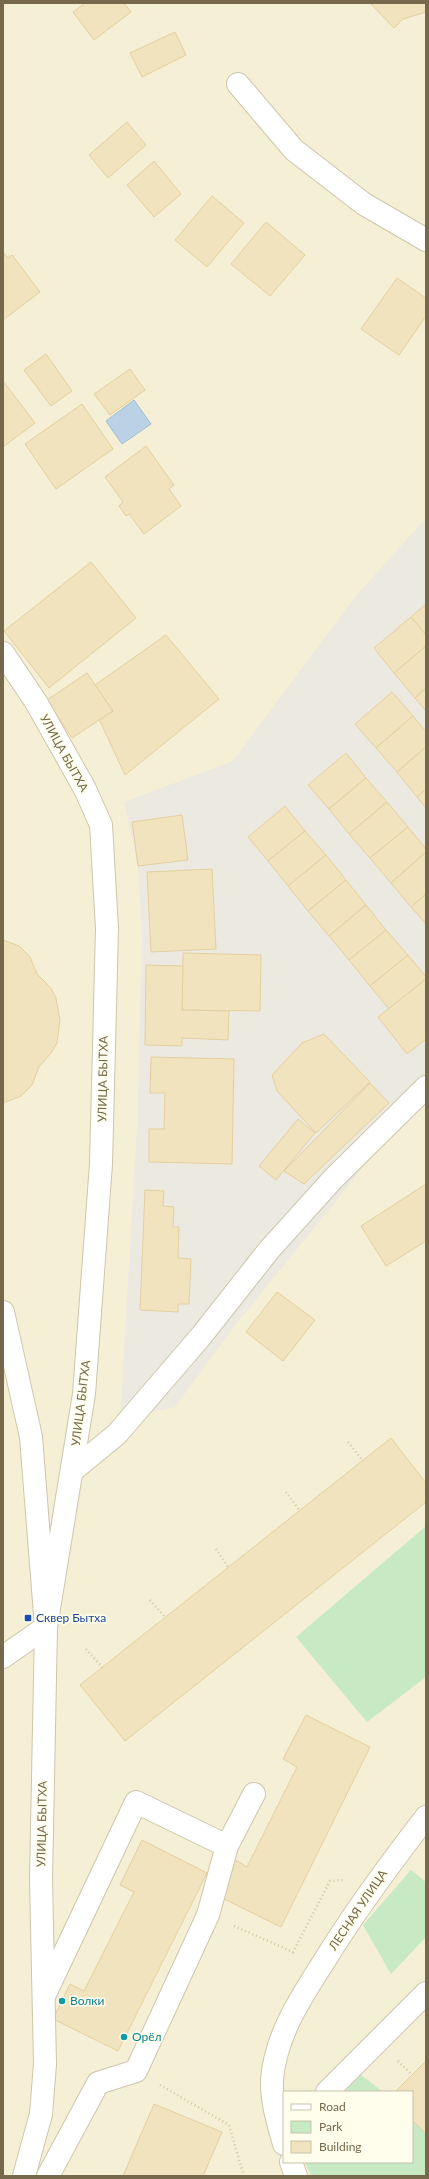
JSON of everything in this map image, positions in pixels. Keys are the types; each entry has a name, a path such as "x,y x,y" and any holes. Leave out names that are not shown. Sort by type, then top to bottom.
{"street":[{"path":"238,84 294,150 364,204 426,240"},
{"name":"УЛИЦА БЫТХА","path":"3,653 36,702 85,789 101,825 107,928 101,1164 84,1394 46,1627 41,1878 45,2064 41,2114 24,2176"},
{"name":"УЛИЦА БЫТХА","path":"72,1471 117,1434 202,1335 269,1250 333,1180 426,1087"},
{"path":"3,1312 31,1437 46,1627 3,1657"},
{"path":"48,2176 98,2083 136,2071 208,1915 227,1846 254,1794"},
{"path":"43,1999 136,1802 227,1846"},
{"name":"ЛЕСНАЯ УЛИЦА","path":"283,2139 275,2111 272,2079 278,2044 295,2007 376,1882 426,1817"},
{"path":"328,2091 426,1993"},
{"path":"290,2163 296,2176"}],"path":[{"path":"348,1442 363,1461"},
{"path":"286,1492 300,1511"},
{"path":"216,1549 228,1567"},
{"path":"150,1600 165,1617"},
{"path":"86,1649 102,1668"},
{"path":"208,1915 292,1952 330,1881"},
{"path":"136,2071 229,2125 244,2176"}],"shaded area":[{"path":"3,3 426,3 426,1526 296,1637 367,1721 426,1677 426,2176 3,2176"},
{"path":"426,518 426,1075 398,1124 234,1327 175,1407 120,1419 137,1127 142,939 138,866 124,802 233,761 354,598"}],"green space":[{"path":"426,1526 426,1677 367,1722 296,1637"},
{"path":"411,1870 426,1882 426,1937 391,1974 363,1925"},
{"path":"351,2067 382,2091 329,2091"},
{"path":"413,2121 426,2134 426,2176 311,2176 305,2163 413,2163"}],"water":[{"path":"134,400 151,424 122,444 106,421"}],"building":[{"path":"85,3 124,3 131,12 94,40 73,12"},
{"path":"370,3 426,3 426,12 403,19 394,28"},
{"path":"175,32 186,55 142,77 130,53"},
{"path":"127,122 146,145 108,178 89,155"},
{"path":"154,161 181,194 154,217 127,185"},
{"path":"212,196 244,223 207,267 175,240"},
{"path":"266,222 305,255 270,296 231,264"},
{"path":"3,252 8,258 12,255 40,292 3,320"},
{"path":"397,278 426,298 426,316 399,355 361,329"},
{"path":"46,354 72,391 51,406 24,370"},
{"path":"130,369 145,390 110,415 94,394"},
{"path":"3,381 35,423 3,447"},
{"path":"82,404 113,449 56,489 25,444"},
{"path":"146,446 174,485 169,489 181,506 144,534 129,514 126,516 119,506 123,502 105,477"},
{"path":"91,562 136,618 49,688 4,631"},
{"path":"426,604 426,635 411,617"},
{"path":"411,617 426,635 426,646 394,673 374,648"},
{"path":"166,635 219,699 125,775 99,719 113,711 95,685"},
{"path":"426,646 426,688 415,698 394,673"},
{"path":"87,673 113,711 72,738 47,700"},
{"path":"426,688 426,711 415,698"},
{"path":"392,692 413,716 376,748 355,724"},
{"path":"413,716 426,732 426,747 397,772 376,748"},
{"path":"426,747 426,789 417,797 397,772"},
{"path":"346,753 366,778 329,809 308,785"},
{"path":"366,778 387,802 349,834 329,809"},
{"path":"426,789 426,808 417,797"},
{"path":"387,802 408,827 370,858 349,834"},
{"path":"285,806 305,831 268,861 248,837"},
{"path":"182,815 188,860 138,866 132,822"},
{"path":"408,827 426,849 426,852 391,883 370,858"},
{"path":"305,831 326,855 288,886 268,861"},
{"path":"426,852 426,894 411,907 391,883"},
{"path":"326,855 346,880 308,911 288,886"},
{"path":"212,869 216,949 151,952 147,872"},
{"path":"346,880 366,905 329,936 308,911"},
{"path":"426,894 426,924 411,907"},
{"path":"366,905 386,930 349,960 329,936"},
{"path":"386,930 408,955 370,986 349,960"},
{"path":"3,940 19,946 30,957 37,974 51,988 56,998 60,1020 57,1043 39,1067 32,1085 21,1096 3,1103"},
{"path":"183,953 261,955 260,1011 182,1010"},
{"path":"408,955 426,979 389,1009 370,986"},
{"path":"146,965 183,966 182,1010 229,1011 228,1040 182,1038 182,1046 145,1045"},
{"path":"426,979 426,1039 407,1054 378,1017"},
{"path":"324,1034 370,1082 316,1133 277,1091 272,1075 302,1043"},
{"path":"151,1057 234,1059 232,1164 149,1162 149,1129 164,1129 165,1093 150,1093"},
{"path":"370,1083 389,1103 304,1184 284,1171"},
{"path":"298,1119 315,1133 276,1180 259,1166"},
{"path":"426,1184 426,1241 386,1266 361,1226"},
{"path":"145,1190 164,1191 163,1206 174,1207 173,1227 179,1227 178,1258 191,1259 189,1304 178,1304 178,1312 140,1310"},
{"path":"277,1292 315,1320 283,1361 246,1332"},
{"path":"391,1438 426,1483 426,1502 125,1741 80,1685"},
{"path":"306,1715 370,1747 281,1927 216,1895 234,1859 247,1867 297,1767 283,1759"},
{"path":"142,1840 207,1873 118,2051 53,2019 70,1984 84,1991 134,1892 120,1885"},
{"path":"426,2061 426,2134 413,2121 413,2091 396,2091"},
{"path":"154,2104 222,2132 203,2176 123,2176"}],"place":[{"name":"Сквер Бытха","path":"28,1618"},
{"name":"Волки","path":"62,2001"},
{"name":"Орёл","path":"124,2037"}]}
